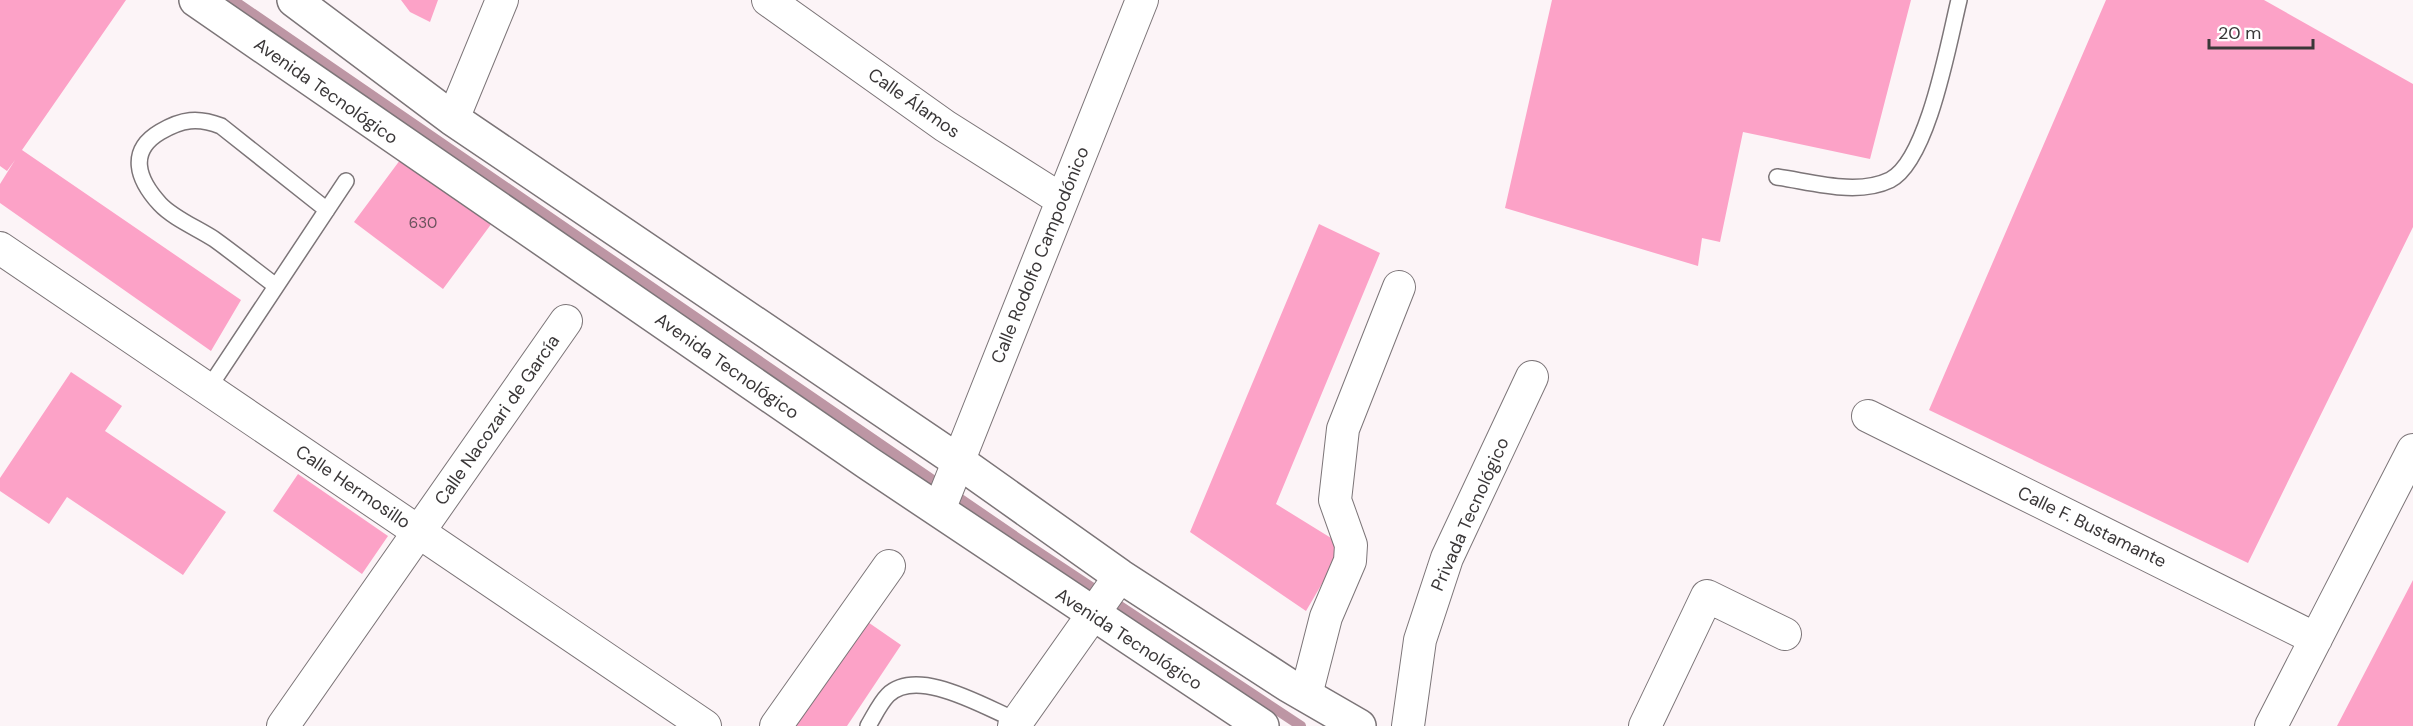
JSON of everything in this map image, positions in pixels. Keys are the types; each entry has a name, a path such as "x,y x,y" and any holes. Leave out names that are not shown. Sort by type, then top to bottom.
{"main road":[{"name":"Avenida Tecnológico","path":"196,0 1092,615 1262,726"},
{"path":"305,3 453,119 958,461 1120,576 1306,695 1359,726"}],"street":[{"path":"453,119 502,0"},
{"name":"Calle Álamos","path":"768,0 945,126 1062,200"},
{"name":"Calle Rodolfo Campodónico","path":"939,510 1142,0"},
{"name":"Calle Hermosillo","path":"0,248 705,726"},
{"path":"1306,695 1326,617 1350,561 1351,544 1335,500 1344,429 1399,287"},
{"name":"Calle Nacozari de García","path":"283,726 566,321"},
{"name":"Privada Tecnológico","path":"1408,726 1420,640 1447,558 1532,377"},
{"name":"Calle F. Bustamante","path":"1868,416 2316,639"},
{"path":"2271,726 2413,450"},
{"path":"776,726 889,566"},
{"path":"1016,724 1120,576"},
{"path":"1646,726 1707,596 1785,634"}],"lane":[{"path":"1777,177 1831,185 1865,186 1891,179 1911,161 1926,127 1959,0"},
{"path":"276,286 215,240 160,205 142,180 138,158 144,143 162,130 185,120 202,118 221,126 327,210"},
{"path":"208,389 346,181"},
{"path":"868,726 888,695 902,686 922,683 1016,724"}],"building":[{"path":"0,0 126,0 22,150 241,300 211,351 0,203 0,184 15,160 7,171 0,166"},
{"path":"401,0 438,0 430,22 410,12"},
{"path":"1552,0 1911,0 1870,159 1743,132 1720,242 1702,238 1698,266 1505,208"},
{"path":"2106,0 2264,0 2413,84 2413,227 2248,563 1929,410"},
{"path":"403,156 492,223 443,289 354,222"},
{"path":"1319,224 1380,253 1276,504 1344,546 1306,611 1190,532"},
{"path":"71,372 122,406 105,431 226,512 183,575 67,497 49,524 0,491 0,478"},
{"path":"298,474 388,536 362,574 273,511"},
{"path":"2413,580 2413,726 2337,726"},
{"path":"862,618 901,645 847,726 790,726"}],"waterway":[{"path":"233,0 1016,537 1301,726"}]}
